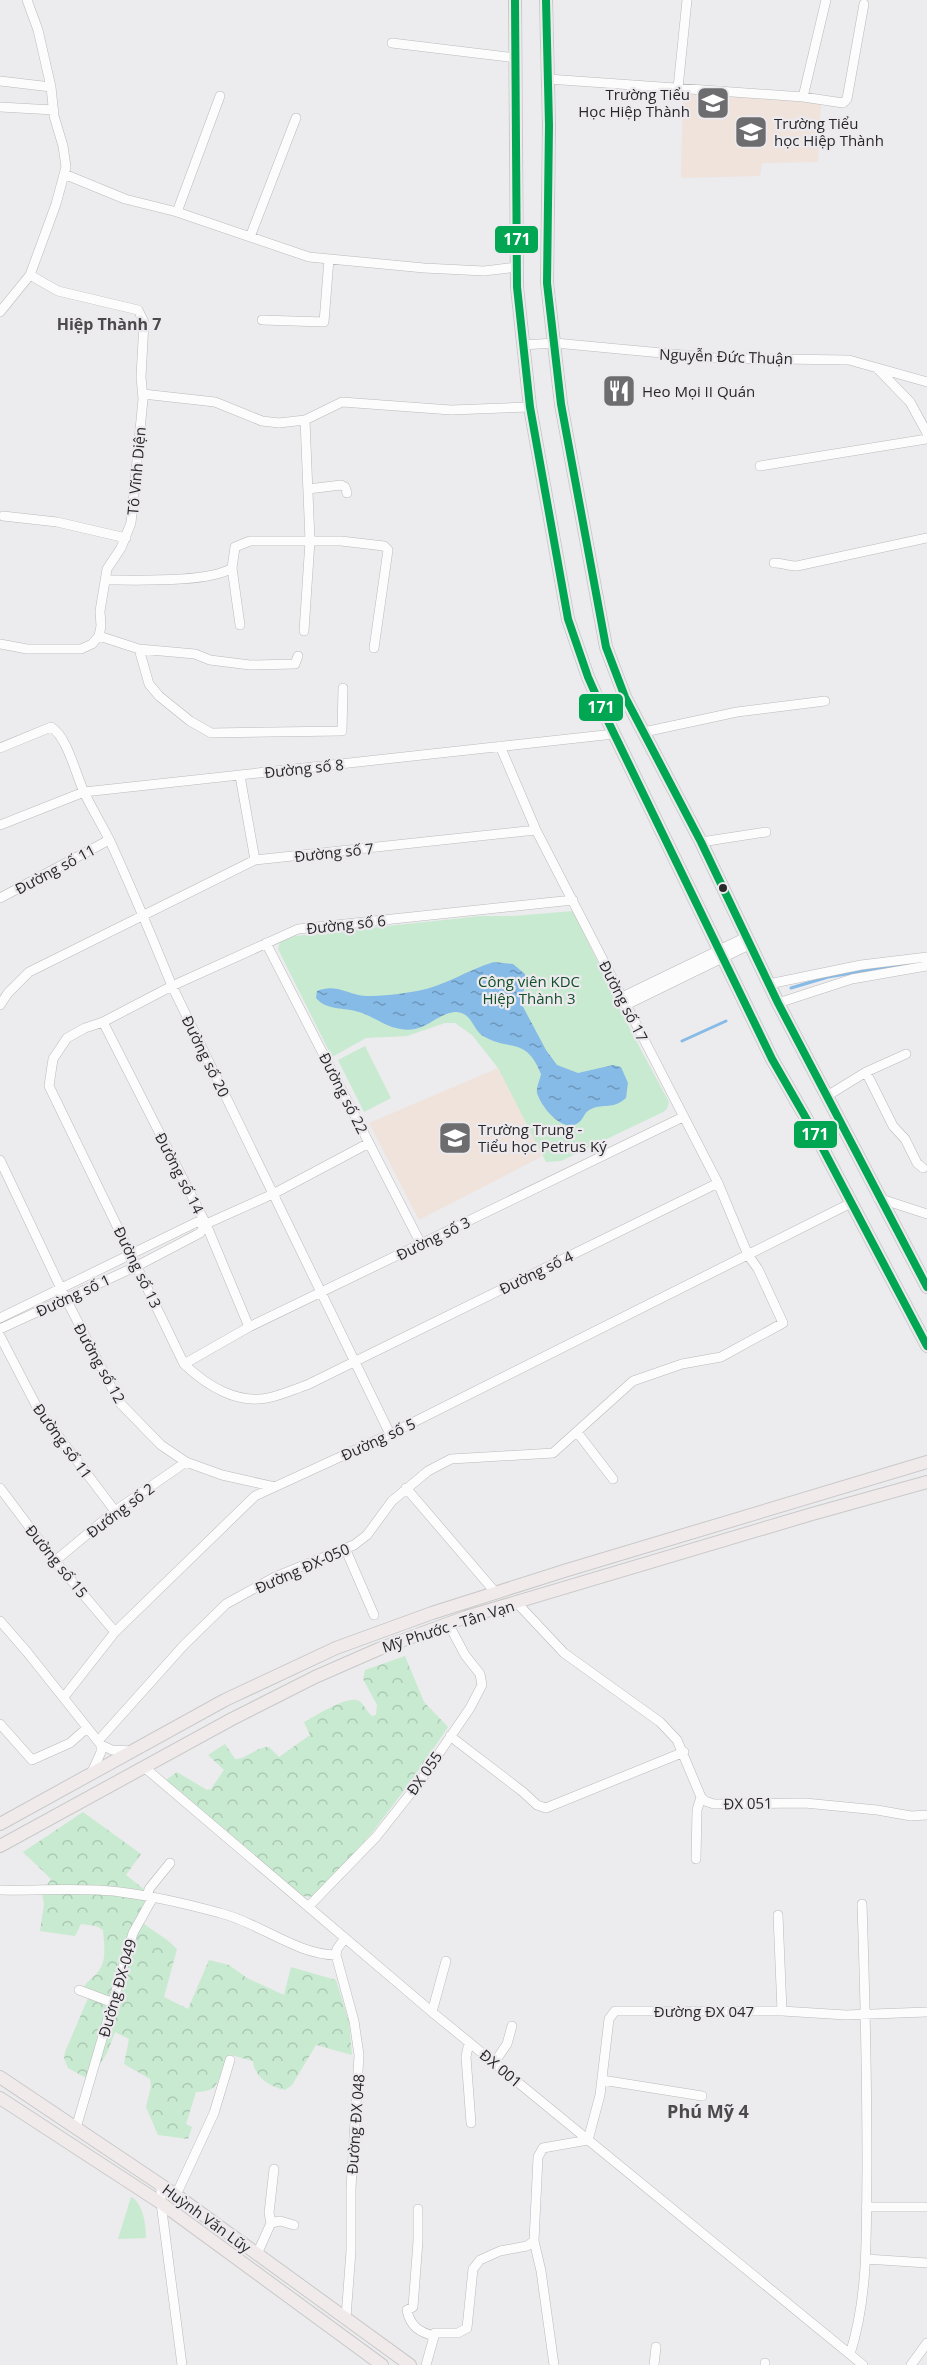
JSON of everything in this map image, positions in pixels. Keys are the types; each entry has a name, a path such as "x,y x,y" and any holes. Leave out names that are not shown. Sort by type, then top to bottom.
{"main road":[{"path":"514,0 517,267 522,345 530,407 568,619 588,677 614,734 772,1059 927,1346"},
{"path":"546,0 547,283 561,404 606,647 626,697 701,842 778,1003 878,1198 927,1287"},
{"name":"Mỹ Phước - Tân Vạn","path":"0,1824 225,1700 327,1652 432,1613 927,1462"},
{"name":"Mỹ Phước - Tân Vạn","path":"0,1846 323,1673 379,1649 448,1623 927,1482"},
{"name":"Huỳnh Văn Lũy","path":"0,2078 177,2195 410,2365"},
{"name":"Huỳnh Văn Lũy","path":"0,2098 161,2203 382,2365"}],"street":[{"path":"0,312 30,275 56,204 66,167 38,30 27,0"},
{"path":"678,88 687,0"},
{"path":"802,97 826,0"},
{"path":"548,79 846,102 864,4"},
{"path":"392,43 516,58"},
{"path":"0,81 51,87"},
{"path":"177,212 220,96"},
{"path":"0,107 54,110"},
{"path":"250,237 296,118"},
{"path":"64,174 125,199 177,212 309,257 484,271 517,267"},
{"path":"262,320 324,322 329,259"},
{"name":"Tô Vĩnh Diện","path":"30,275 58,291 138,310 144,322 141,377 143,394 131,523 126,538 107,569 99,636"},
{"name":"Nguyễn Đức Thuận","path":"522,345 555,343 715,358 849,360 927,382"},
{"path":"875,366 910,402 927,433"},
{"path":"143,394 215,402 262,421 279,423 304,420 342,402 451,410 530,407"},
{"path":"304,420 310,541 304,631"},
{"path":"760,466 927,440"},
{"path":"308,489 341,485 347,493"},
{"path":"3,516 57,522 126,538"},
{"path":"774,563 797,566 927,538"},
{"path":"240,625 232,568 235,547 250,541 341,541 388,548 374,648"},
{"path":"105,580 194,577 225,573 232,568"},
{"path":"0,644 27,649 81,649 92,644 99,636 139,649 195,654 210,660 250,665 295,664 298,656"},
{"path":"139,649 149,684 154,690 190,721 211,733 342,731 343,688"},
{"path":"644,732 737,712 825,700"},
{"name":"Đường số 20","path":"0,748 51,727 57,730 144,917 172,986 390,1434"},
{"name":"Đường số 8","path":"0,825 84,792 614,734"},
{"name":"Đường số 17","path":"500,746 536,830 718,1183 748,1255 758,1269 783,1323"},
{"path":"240,776 255,860"},
{"name":"Đường số 7","path":"144,917 255,860 536,830"},
{"path":"701,842 766,832"},
{"name":"Đường số 11","path":"0,898 109,840"},
{"name":"Đường số 6","path":"103,1022 172,986 298,929 573,900"},
{"path":"0,1005 8,993 29,972 144,917"},
{"path":"624,1001 748,941"},
{"name":"Đường số 22","path":"266,943 421,1244"},
{"path":"769,984 861,965 927,957"},
{"path":"778,1003 852,979 927,966"},
{"name":"Đường số 14","path":"103,1022 206,1224 249,1327"},
{"name":"Đường số 13","path":"103,1022 85,1028 67,1038 53,1059 49,1086 184,1364 200,1379 228,1395 270,1398 307,1385 354,1361"},
{"path":"827,1096 866,1072 906,1054"},
{"path":"866,1072 893,1126 905,1139 917,1163 923,1168"},
{"name":"Đường số 3","path":"184,1364 249,1327 683,1117"},
{"name":"Đường số 1","path":"0,1329 137,1266 200,1233 206,1224 273,1194 369,1143"},
{"name":"Đường số 12","path":"0,1160 61,1289 119,1402 161,1445 186,1462 222,1475 275,1487"},
{"name":"Đường số 4","path":"354,1361 718,1183"},
{"path":"878,1198 927,1214"},
{"name":"Đường số 5","path":"64,1697 115,1632 255,1496 390,1434 851,1203"},
{"name":"Đường số 1","path":"0,1318 197,1222 206,1224"},
{"name":"Đường ĐX-050","path":"100,1743 184,1645 226,1604 275,1577 345,1548 367,1535 392,1501 428,1471 451,1459 553,1453 633,1381 682,1364 721,1357 783,1323"},
{"name":"Đường số 11","path":"0,1336 38,1409 115,1511"},
{"path":"577,1432 613,1479"},
{"name":"Đướng số 2","path":"55,1561 115,1511 186,1462"},
{"name":"Đường số 15","path":"0,1488 55,1561 115,1632"},
{"path":"406,1488 496,1593"},
{"path":"345,1548 374,1615"},
{"path":"517,1603 564,1653 660,1722 677,1740 701,1797 697,1809 696,1859"},
{"path":"0,1621 100,1743 112,1750 132,1751"},
{"name":"ĐX 055","path":"309,1906 376,1837 418,1784 470,1708 482,1685 480,1674 465,1655 448,1623"},
{"path":"0,1724 32,1760 70,1743 87,1728"},
{"path":"450,1736 537,1805 546,1808 684,1752"},
{"path":"91,1773 100,1755 100,1743"},
{"name":"ĐX 001","path":"144,1767 432,2012 863,2365"},
{"name":"ĐX 051","path":"701,1797 714,1804 805,1803 877,1810 911,1816 927,1815"},
{"name":"Đường ĐX-049","path":"76,2128 133,1933 152,1899 148,1894 149,1889 170,1863"},
{"path":"0,1890 116,1892 152,1899 247,1921 306,1949 325,1955 336,1955 337,1949 345,1938"},
{"path":"850,2355 858,2329 866,2259 866,2014 862,1904"},
{"path":"778,1915 782,2011"},
{"name":"Đường ĐX 048","path":"336,1955 354,2021 359,2055 346,2317"},
{"path":"432,2012 446,1961"},
{"path":"79,1990 111,2002"},
{"name":"Đường ĐX 047","path":"588,2140 602,2080 609,2019 615,2011 782,2011 866,2014 927,2012"},
{"path":"494,2062 507,2044 512,2026"},
{"path":"469,2042 466,2057 471,2123"},
{"path":"177,2195 214,2113 230,2060"},
{"path":"602,2080 702,2096"},
{"path":"554,2365 541,2271 534,2241 538,2157 543,2148 588,2140"},
{"path":"257,2254 271,2223 269,2213 274,2169"},
{"path":"161,2184 161,2203 182,2365"},
{"path":"867,2207 927,2207"},
{"path":"418,2209 413,2307 407,2310 410,2321 415,2327 422,2333 434,2336"},
{"path":"271,2223 279,2221 294,2226"},
{"path":"426,2365 435,2333 458,2333 467,2328 473,2269 480,2260 500,2251 527,2246 534,2241"},
{"path":"866,2259 927,2263"},
{"path":"911,2365 927,2343"},
{"path":"654,2365 656,2347"}],"shaded area":[{"name":"Trường Tiểu học Hiệp Thành","path":"683,93 821,103 818,162 762,163 760,176 681,178"},
{"name":"Trường Trung - Tiểu học Petrus Ký","path":"498,1068 542,1153 541,1157 419,1220 369,1123"}],"green space":[{"name":"Công viên KDC Hiệp Thành 3","path":"573,911 633,1035 669,1102 667,1109 663,1112 561,1161 546,1162 498,1068 472,1035 455,1023 445,1023 407,1036 366,1038 332,1057 278,949 280,942 295,936 481,916"},
{"path":"365,1046 391,1098 364,1112 338,1060"},
{"path":"405,1656 424,1702 448,1727 371,1834 314,1897 301,1896 165,1781 177,1772 207,1790 211,1789 224,1770 208,1755 225,1744 235,1759 269,1747 279,1757 310,1735 304,1722 348,1700 359,1701 372,1716 376,1715 377,1705 363,1679 365,1670"},
{"path":"83,1812 141,1854 126,1875 145,1890 146,1899 137,1918 177,1949 164,1997 188,2009 209,1960 229,1965 247,1978 284,1995 291,1967 336,1980 349,2022 352,2055 316,2045 292,2085 285,2090 264,2080 256,2072 253,2061 231,2055 216,2085 206,2091 196,2092 186,2124 192,2127 188,2139 158,2135 146,2107 151,2087 150,2079 124,2064 129,2039 115,2032 107,2053 90,2080 68,2068 64,2058 65,2052 89,1996 83,1988 100,1969 104,1959 103,1930 96,1926 81,1924 75,1936 40,1931 44,1904 42,1893 51,1879 23,1852"},
{"path":"131,2197 141,2209 146,2238 118,2239"}],"water":[{"path":"494,962 513,964 525,974 526,980 521,1003 546,1050 557,1065 578,1073 613,1065 621,1067 628,1083 626,1098 616,1104 591,1109 586,1112 580,1122 574,1125 562,1124 551,1115 539,1098 537,1091 541,1074 529,1054 523,1049 483,1036 466,1015 457,1012 446,1014 420,1027 407,1030 392,1027 353,1010 330,1007 316,998 317,991 330,988 366,996 417,991"}],"waterway":[{"path":"791,988 828,977 906,964"},
{"path":"682,1041 726,1021"}],"transit line":[{"name":"171","path":"515,0 517,287 530,407 568,619 588,677 603,711 772,1059 814,1132 927,1346"},
{"name":"171","path":"546,0 549,125 547,283 561,404 606,647 625,697 701,842 778,1003 927,1287"}],"place":[{"name":"Trường Tiểu Học Hiệp Thành","path":"713,103"},
{"name":"Trường Tiểu học Hiệp Thành","path":"751,132"},
{"name":"Heo Mọi II Quán","path":"619,391"},
{"name":"Trường Trung - Tiểu học Petrus Ký","path":"455,1138"}],"district":[{"name":"Hiệp Thành 7","path":"109,324"},
{"name":"Phú Mỹ 4","path":"708,2111"}]}
